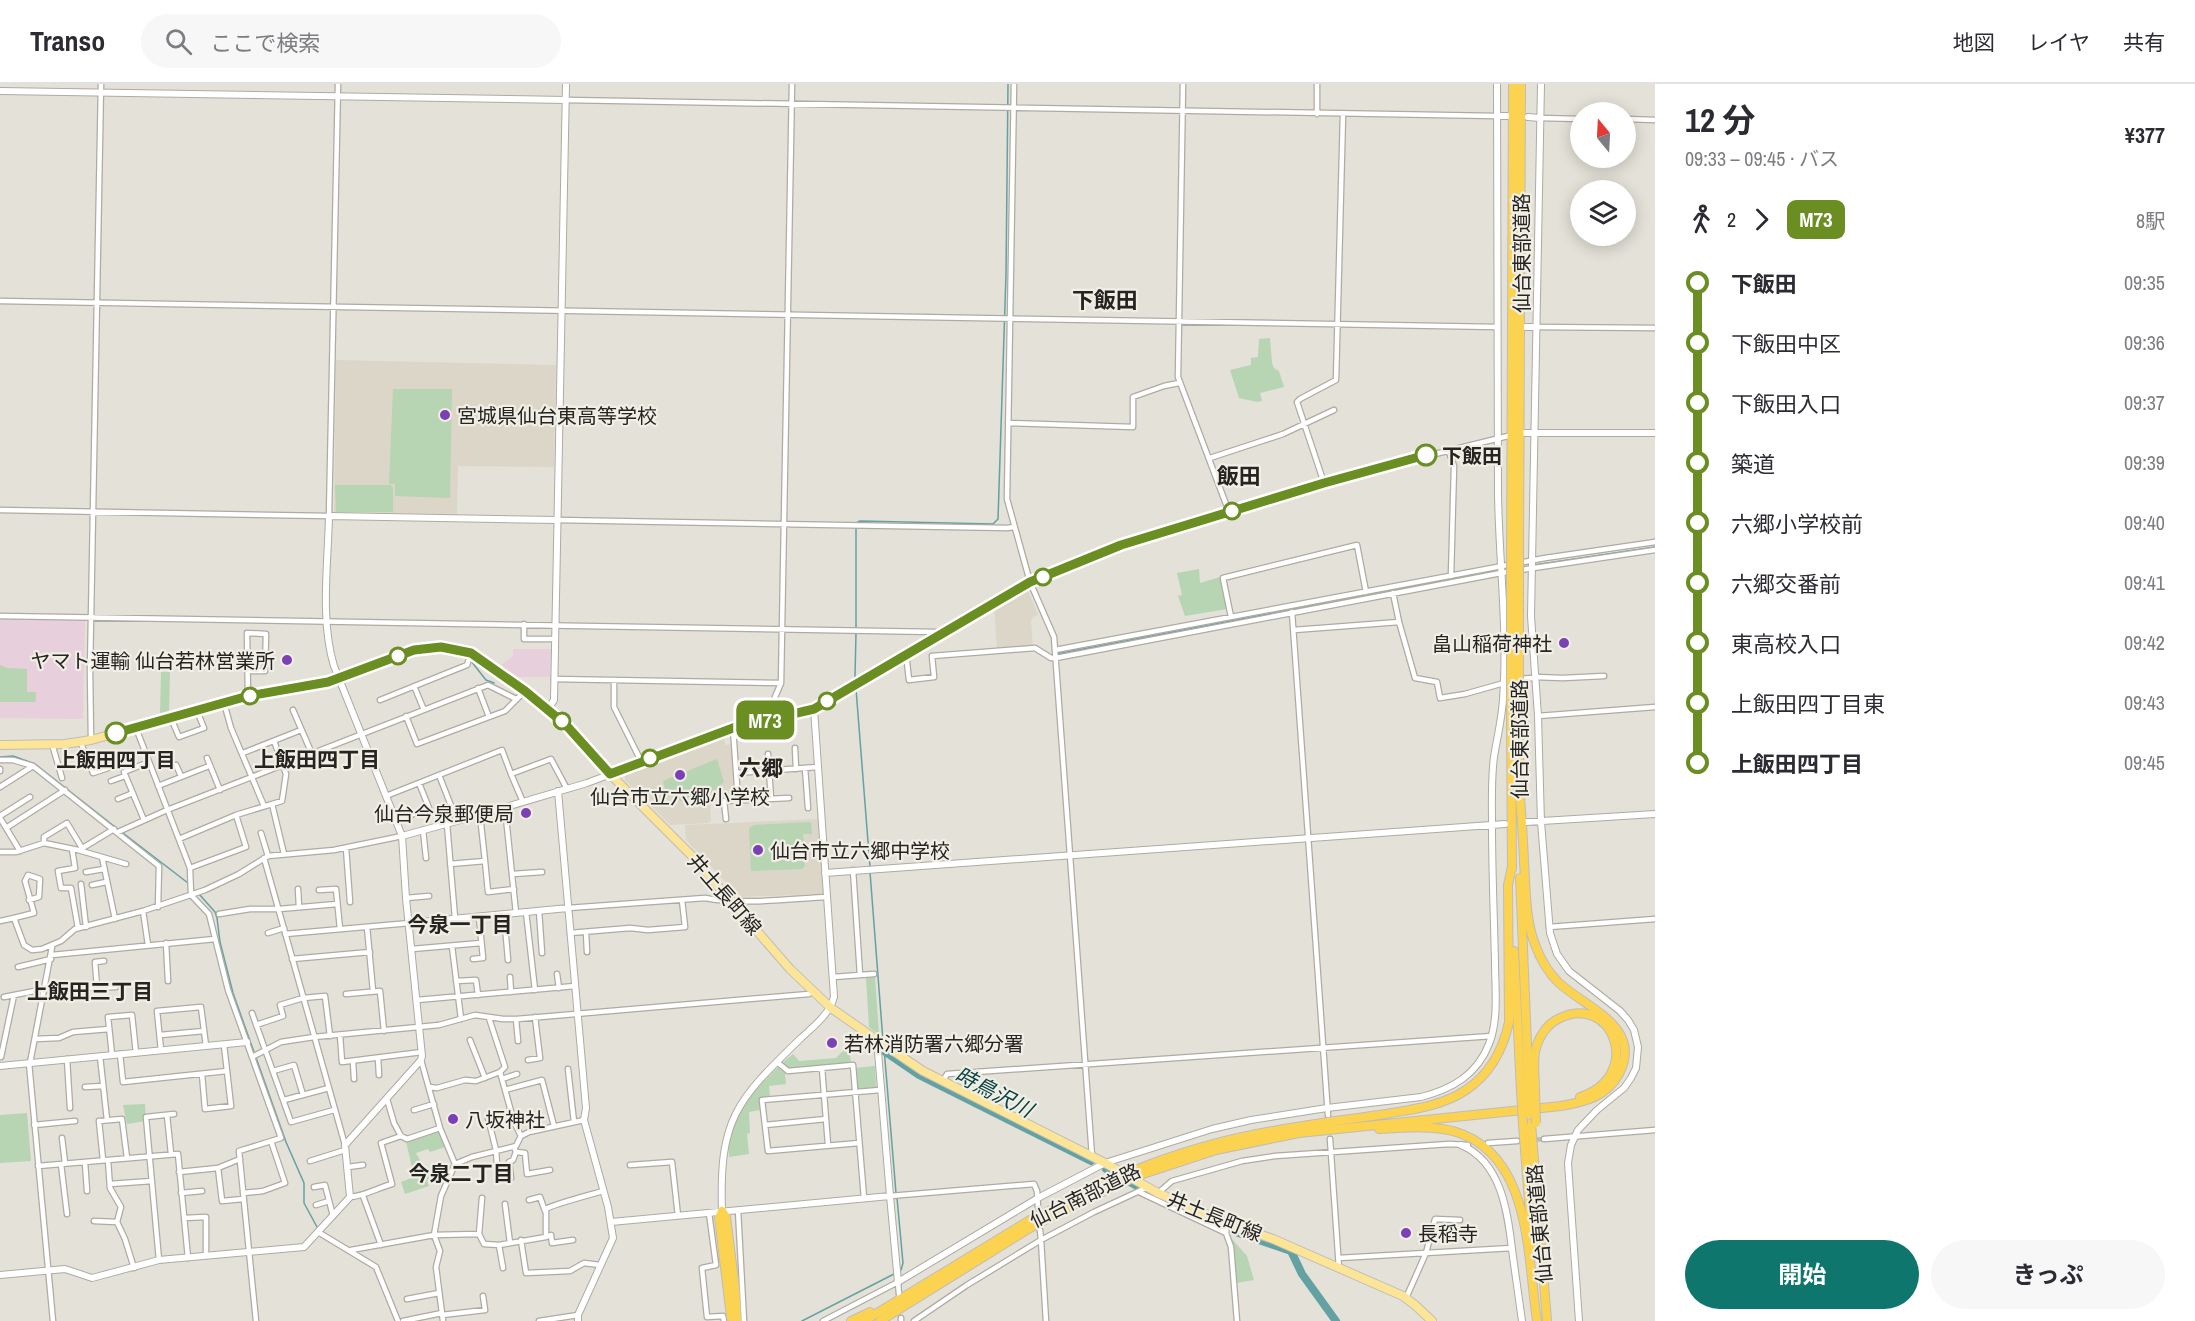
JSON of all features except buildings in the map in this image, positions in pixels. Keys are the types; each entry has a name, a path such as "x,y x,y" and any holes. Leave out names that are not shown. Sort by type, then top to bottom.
{"highway":[{"name":"仙台東部道路","path":"1513,84 1515,722 1512,866 1530,1123 1538,1321"},
{"name":"仙台東部道路","path":"1515,560 1521,84"},
{"name":"仙台東部道路","path":"1515,722 1519,784 1522,961 1528,1090"},
{"path":"1283,1137 1364,1125 1572,1104 1602,1093 1618,1076 1624,1053 1618,1030 1606,1016 1557,982 1535,945 1528,904 1519,784"},
{"path":"1327,1119 1421,1107 1439,1102 1466,1090 1489,1069 1503,1043 1509,1022 1508,885 1512,866"},
{"path":"1327,1119 1493,1108 1570,1099 1588,1094 1605,1082 1616,1065 1617,1045 1608,1028 1598,1019 1586,1014 1572,1014 1553,1022 1543,1032 1535,1053 1528,1090"},
{"name":"仙台南部道路","path":"864,1321 904,1294 1030,1220 1181,1153 1327,1119"},
{"name":"仙台東部道路","path":"1530,1123 1546,1321"},
{"path":"1283,1137 1425,1127 1453,1131 1481,1146 1503,1168 1518,1197 1538,1321"},
{"name":"仙台南部道路","path":"1137,1173 1216,1150 1283,1137"},
{"name":"仙台南部道路","path":"880,1321 1001,1245 1118,1181"},
{"path":"722,1211 719,1218 732,1321"},
{"path":"722,1211 726,1217 737,1321"},
{"path":"891,1321 960,1272"},
{"path":"851,1321 904,1294"}],"main road":[{"name":"井土長町線","path":"0,745 52,744 91,740 248,696 340,679 422,648 450,648 471,653 525,691 566,725 610,774 691,855 776,953 812,990 831,1008 881,1043 922,1071 1092,1156 1158,1193 1227,1223 1273,1239 1406,1298 1432,1321"}],"street":[{"path":"338,84 326,621 330,653 402,836 421,1060 440,1128 455,1164"},
{"path":"548,709 554,700 566,84"},
{"path":"778,717 775,697 782,683 792,84"},
{"path":"1014,84 1010,108 1007,499 1030,582 1054,637 1092,1156"},
{"path":"1183,84 1178,376 1229,512"},
{"path":"1317,84 1317,114"},
{"path":"823,1321 898,1282 1038,1198 1105,1163 1212,1129 1251,1120 1327,1107 1421,1097 1445,1089 1469,1076 1483,1057 1492,1036 1496,1008 1492,825 1494,760 1504,681 1504,607 1498,438 1497,84"},
{"path":"1541,84 1531,616 1538,716 1541,822 1549,927 1557,954 1569,971 1620,1011 1634,1030 1638,1047 1636,1068 1631,1078 1612,1099 1585,1120 1574,1136 1568,1162 1579,1321"},
{"path":"91,740 91,616 101,88"},
{"path":"0,91 101,88 337,96 1507,116"},
{"path":"1324,483 1298,402 1336,380 1343,114"},
{"path":"1528,117 1570,118"},
{"path":"1636,119 1655,120"},
{"path":"0,301 1508,327"},
{"path":"1526,327 1655,328"},
{"path":"1008,423 1133,427 1133,397 1179,383"},
{"path":"1210,458 1252,446 1334,410"},
{"path":"1525,433 1535,431 1655,433"},
{"path":"14,918 28,949 52,947 78,928 158,907 191,895 239,874 266,857 346,848 402,836 587,783 733,728 814,709 1030,582 1121,545 1324,483 1448,449 1508,436"},
{"path":"1448,449 1454,466 1451,576"},
{"path":"0,510 1013,527"},
{"path":"1055,654 1393,594 1501,570 1655,542"},
{"path":"1231,617 1223,578 1357,545 1366,592"},
{"path":"1533,564 1655,550"},
{"path":"906,653 909,680 934,677 932,656 1035,648 1051,658 1055,654 1231,617 1451,576 1501,570"},
{"path":"1393,594 1414,678 1437,682 1440,699 1465,694 1504,681 1604,676"},
{"path":"1292,612 1327,1119"},
{"path":"0,615 937,632 940,634"},
{"path":"1294,630 1399,622"},
{"path":"524,624 524,639 555,639"},
{"path":"247,671 266,671 266,634 247,633 247,671 248,696"},
{"path":"380,700 467,665 471,653"},
{"path":"554,679 782,683"},
{"path":"614,680 614,707 641,761"},
{"path":"77,849 167,810 478,688 488,685 516,699"},
{"path":"414,686 424,710"},
{"path":"478,688 489,717"},
{"path":"406,716 417,744 505,711 525,691"},
{"path":"224,703 231,728 264,806"},
{"path":"1538,716 1655,707"},
{"path":"722,1211 722,1162 731,1121 747,1094 823,1018 831,1008 834,996 814,709"},
{"path":"293,710 312,754"},
{"path":"171,718 179,737 204,728 197,711"},
{"path":"136,728 190,868 191,895 209,914 228,990 254,1056 281,1138 239,1151 256,1321"},
{"path":"733,728 738,800"},
{"path":"243,753 301,730"},
{"path":"80,741 93,772 108,768"},
{"path":"179,839 236,815 282,801 286,774 274,741"},
{"path":"12,744 13,757"},
{"path":"52,744 62,778"},
{"path":"795,748 796,769"},
{"path":"386,796 502,750 523,802"},
{"path":"768,753 771,799"},
{"path":"0,760 13,757 33,766 119,830 159,866 158,907"},
{"path":"207,758 220,790"},
{"path":"511,774 551,759 567,789"},
{"path":"144,820 124,772 148,762"},
{"path":"176,765 181,776"},
{"path":"0,787 33,766"},
{"path":"158,786 209,766"},
{"path":"736,773 818,767"},
{"path":"805,768 808,808"},
{"path":"439,775 457,821"},
{"path":"111,781 125,776"},
{"path":"396,821 429,808 419,783"},
{"path":"6,828 65,790"},
{"path":"539,1321 578,1318 613,1238 611,1222 584,1120 586,1108 558,791"},
{"path":"118,799 133,793"},
{"path":"807,795 820,794"},
{"path":"20,851 0,817 30,797"},
{"path":"726,819 724,801 789,798"},
{"path":"272,804 284,854"},
{"path":"505,808 516,913"},
{"path":"1526,822 1655,814"},
{"path":"190,868 246,847 236,815"},
{"path":"480,815 488,892 514,889"},
{"path":"44,843 44,837 67,823 77,849 75,868 58,871 61,888 71,888 78,928"},
{"path":"447,824 455,918"},
{"path":"825,873 1309,840 1504,824"},
{"path":"423,830 426,858"},
{"path":"261,833 292,959 345,1148 350,1197"},
{"path":"0,852 20,851 44,843 77,849 126,864"},
{"path":"346,848 350,902"},
{"path":"102,857 115,919"},
{"path":"450,864 485,861"},
{"path":"86,872 104,869"},
{"path":"853,870 860,975"},
{"path":"513,874 542,872"},
{"path":"0,921 34,913 29,900 25,881 28,875 40,879 39,897 29,900"},
{"path":"92,885 106,882"},
{"path":"81,884 86,927"},
{"path":"298,889 299,908"},
{"path":"320,890 336,889 340,929"},
{"path":"406,898 429,896"},
{"path":"267,933 367,927 705,898 732,900 827,897"},
{"path":"570,933 630,928 648,930 685,927 682,900"},
{"path":"219,914 250,909 299,908 337,904"},
{"path":"143,911 148,945"},
{"path":"539,911 542,953"},
{"path":"526,912 535,990"},
{"path":"504,914 508,960"},
{"path":"473,959 483,958 479,916"},
{"path":"1549,927 1655,919"},
{"path":"367,927 373,991"},
{"path":"586,932 587,952"},
{"path":"18,967 51,957 215,939"},
{"path":"165,943 168,981"},
{"path":"412,949 481,943"},
{"path":"452,946 461,1019"},
{"path":"52,947 30,1063 53,1321"},
{"path":"292,959 370,952"},
{"path":"97,987 94,962 104,961"},
{"path":"558,974 559,988"},
{"path":"833,977 874,974"},
{"path":"510,977 511,992"},
{"path":"456,981 484,978"},
{"path":"476,980 478,995"},
{"path":"417,1000 575,986"},
{"path":"4,997 45,989 116,987"},
{"path":"254,1056 281,1042 314,1036 419,1027 475,1015 516,1019 809,994 812,990"},
{"path":"346,994 380,991 384,1031"},
{"path":"14,995 1,1056 5,1059 3,1065 247,1042"},
{"path":"256,1025 283,1016 280,1005 303,998 325,996 330,1036"},
{"path":"161,1050 157,1011 201,1007 206,1046"},
{"path":"252,1013 291,1122 334,1110"},
{"path":"112,1055 108,1017 132,1015 136,1053"},
{"path":"528,1060 540,1058 536,1017"},
{"path":"429,1087 437,1088 465,1080 476,1081 500,1072 505,1067 489,1018"},
{"path":"516,1019 518,1041"},
{"path":"35,1039 59,1038 73,1032 109,1029"},
{"path":"159,1035 204,1030"},
{"path":"340,1035 342,1062 422,1052"},
{"path":"943,1081 947,1074 1492,1036"},
{"path":"470,1040 485,1078"},
{"path":"881,1043 880,1090 894,1195 898,1282 904,1294"},
{"path":"202,1074 205,1109 231,1106 224,1044"},
{"path":"120,1054 123,1082 227,1071"},
{"path":"100,1056 107,1120"},
{"path":"378,1058 379,1075"},
{"path":"67,1059 70,1108"},
{"path":"310,1161 345,1148 421,1060"},
{"path":"352,1061 354,1079"},
{"path":"777,1062 788,1071 853,1065 864,1198"},
{"path":"273,1071 294,1065 303,1095"},
{"path":"568,1068 574,1122"},
{"path":"822,1068 828,1145"},
{"path":"500,1072 521,1136"},
{"path":"502,1079 517,1074"},
{"path":"505,1089 542,1080 555,1126"},
{"path":"85,1087 103,1086"},
{"path":"284,1100 329,1088"},
{"path":"859,1143 768,1151 762,1100 880,1090"},
{"path":"387,1099 401,1136 407,1139 440,1128"},
{"path":"414,1110 434,1104"},
{"path":"159,1260 146,1117 174,1114"},
{"path":"167,1115 171,1154"},
{"path":"488,1118 496,1150 498,1178"},
{"path":"127,1158 122,1119 99,1121 110,1184 121,1207 117,1222 134,1268"},
{"path":"765,1125 826,1119"},
{"path":"511,1178 509,1162 513,1160 521,1136 529,1131 584,1120"},
{"path":"34,1125 75,1121"},
{"path":"1544,1139 1655,1130"},
{"path":"0,1275 69,1269 92,1278 159,1260 304,1247 350,1197 363,1196 374,1189 392,1184 381,1143 401,1136"},
{"path":"62,1138 67,1214"},
{"path":"1330,1139 1339,1268"},
{"path":"243,1193 263,1191 285,1183 271,1141"},
{"path":"1488,1143 1517,1141"},
{"path":"1158,1193 1172,1181 1242,1161 1330,1152 1464,1145 1483,1162 1499,1185 1508,1216 1522,1321"},
{"path":"443,1316 436,1267 440,1251 434,1235 441,1196 455,1164 496,1150 515,1149 525,1153 527,1174 550,1170"},
{"path":"319,1150 321,1158"},
{"path":"38,1166 178,1154 188,1258"},
{"path":"179,1172 218,1168 240,1159"},
{"path":"85,1162 87,1191"},
{"path":"630,1165 672,1162 678,1216"},
{"path":"348,1167 363,1165"},
{"path":"218,1168 222,1201 243,1199"},
{"path":"110,1184 152,1181"},
{"path":"611,1222 1034,1184 1036,1185 1038,1208"},
{"path":"314,1187 325,1185 333,1216"},
{"path":"914,1321 967,1285 1041,1240 1148,1187"},
{"path":"182,1193 202,1191"},
{"path":"546,1213 551,1205 570,1202 603,1191"},
{"path":"1139,1192 1226,1233"},
{"path":"363,1196 381,1245"},
{"path":"530,1200 540,1197 546,1213 546,1237"},
{"path":"482,1198 479,1234 484,1244 499,1245 551,1235 552,1243 573,1240"},
{"path":"316,1205 329,1201"},
{"path":"505,1204 510,1243"},
{"path":"738,1210 744,1321"},
{"path":"709,1213 716,1265 702,1268 706,1317 723,1316 724,1321"},
{"path":"184,1218 206,1217 206,1256"},
{"path":"1406,1298 1426,1253 1435,1220 1460,1220"},
{"path":"94,1221 117,1222"},
{"path":"1227,1223 1226,1233 1231,1247 1237,1321"},
{"path":"1040,1230 1046,1321"},
{"path":"318,1232 376,1267 398,1321"},
{"path":"351,1250 434,1235 479,1234"},
{"path":"521,1240 526,1273 570,1270 584,1263 600,1265"},
{"path":"499,1245 503,1268"},
{"path":"1339,1258 1512,1248"},
{"path":"407,1299 439,1293"},
{"path":"403,1321 485,1310 483,1296"}],"shaded area":[{"name":"宮城県仙台東高等学校","path":"336,360 556,365 554,467 458,466 457,514 334,512"},
{"path":"1025,587 1038,615 1031,621 1033,647 997,649 994,605"},
{"path":"0,617 85,619 83,719 0,718"},
{"path":"513,649 551,649 550,677 517,677 501,665 513,656"},
{"name":"仙台市立六郷小学校","path":"722,733 726,745 733,744 736,799 710,800 711,820 709,823 670,825 625,780 625,770"},
{"name":"仙台市立六郷中学校","path":"818,819 824,893 821,894 740,897 686,840 685,825"}],"green space":[{"path":"1270,338 1272,363 1279,371 1284,387 1260,393 1262,401 1239,398 1230,370 1251,365 1251,358 1258,357 1259,339"},
{"path":"393,389 452,389 450,498 395,496 395,484 389,484"},
{"path":"335,485 391,485 393,512 336,512"},
{"path":"1199,569 1200,583 1220,577 1227,609 1185,616 1178,596 1182,595 1177,573"},
{"path":"0,665 7,668 27,669 27,692 36,692 36,702 35,699 35,702 0,702"},
{"path":"161,672 170,672 169,713 160,715"},
{"path":"717,759 724,782 711,793 682,802 665,788 663,781"},
{"path":"811,822 812,834 803,834 805,866 802,869 751,871 749,828 754,825"},
{"path":"875,977 879,1035 869,1027 866,978"},
{"path":"849,1045 851,1064 789,1069 783,1066 783,1062 793,1054 799,1061 836,1058"},
{"path":"875,1066 876,1087 859,1089 855,1068"},
{"path":"777,1068 785,1073 786,1084 769,1086 770,1097 759,1099 760,1110 749,1112 750,1133 747,1134 749,1154 729,1157 729,1144 737,1119 759,1086"},
{"path":"145,1104 146,1121 127,1124 123,1105"},
{"path":"27,1113 31,1161 0,1163 0,1115"},
{"path":"440,1131 445,1147 430,1152 428,1149 416,1153 430,1179 427,1181 429,1186 405,1194 401,1182 414,1177 406,1141"},
{"path":"1231,1238 1247,1256 1254,1280 1236,1283"}],"waterway":[{"path":"856,523 860,521 993,524 998,519 1006,274 1008,84"},
{"path":"856,528 856,628"},
{"path":"1534,565 1655,547"},
{"path":"1056,654 1495,571"},
{"path":"856,633 855,676 870,867"},
{"path":"471,661 486,680 494,683"},
{"path":"0,757 13,756 35,764 119,830"},
{"path":"123,833 188,883"},
{"path":"870,872 883,1041"},
{"path":"199,894 215,912 233,993 286,1142 304,1183 304,1203 317,1227"},
{"path":"884,1048 896,1193"},
{"name":"時鳥沢川","path":"884,1051 919,1075 1091,1161"},
{"name":"時鳥沢川","path":"1106,1169 1137,1186"},
{"name":"時鳥沢川","path":"1149,1193 1222,1227"},
{"path":"897,1198 903,1263 901,1270"},
{"name":"時鳥沢川","path":"1230,1230 1291,1251 1302,1274 1336,1321"},
{"path":"802,1321 894,1274"}],"tunnel":[{"path":"1517,1141 1544,1139"}],"bus line":[{"name":"M73","path":"116,733 248,696 328,682 414,650 441,647 471,653 525,691 566,725 610,774 733,728 814,709 1030,582 1121,545 1324,483 1426,455"}],"place":[{"name":"宮城県仙台東高等学校","path":"445,415"},
{"name":"下飯田","path":"1426,455"},
{"name":"畠山稲荷神社","path":"1564,643"},
{"name":"ヤマト運輸 仙台若林営業所","path":"287,660"},
{"name":"上飯田四丁目","path":"116,733"},
{"name":"仙台市立六郷小学校","path":"680,775"},
{"name":"仙台今泉郵便局","path":"526,813"},
{"name":"仙台市立六郷中学校","path":"758,850"},
{"name":"若林消防署六郷分署","path":"832,1043"},
{"name":"八坂神社","path":"453,1119"},
{"name":"長稻寺","path":"1406,1233"}],"district":[{"name":"下飯田","path":"1105,300"},
{"name":"飯田","path":"1239,476"},
{"name":"上飯田四丁目","path":"317,759"},
{"name":"六郷","path":"761,768"},
{"name":"今泉一丁目","path":"460,924"},
{"name":"上飯田三丁目","path":"90,991"},
{"name":"今泉二丁目","path":"461,1173"}]}
